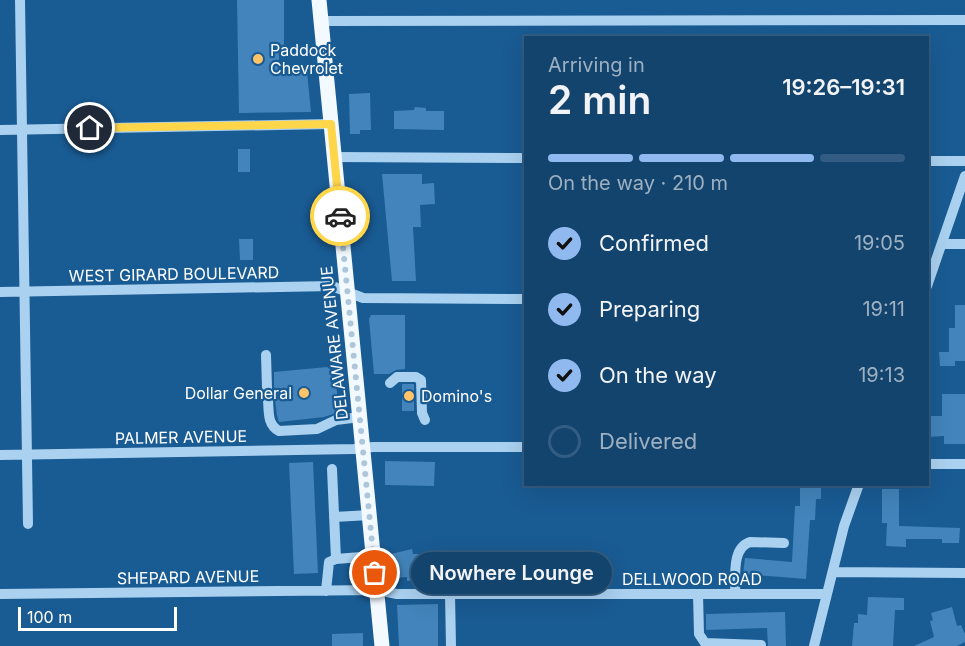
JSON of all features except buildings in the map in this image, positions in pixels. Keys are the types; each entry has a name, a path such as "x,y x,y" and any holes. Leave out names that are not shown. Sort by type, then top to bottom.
{"main road":[{"name":"DELAWARE AVENUE","path":"319,0 382,646"}],"street":[{"path":"20,0 27,524"},
{"path":"321,21 965,21"},
{"path":"0,130 331,124"},
{"path":"334,157 524,158"},
{"path":"929,161 965,161"},
{"path":"929,280 965,176"},
{"path":"942,244 965,244"},
{"name":"WEST GIRARD BOULEVARD","path":"0,292 332,286 363,298 524,299"},
{"path":"266,355 267,388"},
{"path":"390,383 397,377 416,377 421,380 422,413 425,420"},
{"path":"268,400 270,422 279,431 317,429 336,420 360,417"},
{"name":"PALMER AVENUE","path":"0,455 524,447"},
{"path":"929,464 965,464"},
{"path":"332,468 336,559"},
{"path":"814,646 844,526 858,486"},
{"path":"334,517 370,515"},
{"path":"735,594 737,554 745,543 784,543"},
{"path":"326,591 329,562 336,559 374,556"},
{"path":"832,572 965,573"},
{"name":"DELLWOOD ROAD","path":"377,590 397,594 827,594"},
{"name":"SHEPARD AVENUE","path":"0,594 377,590"},
{"path":"450,594 451,646"},
{"path":"698,594 699,634 705,643 761,645"}],"way so far":[{"path":"340,216 375,573"}],"place":[{"name":"Paddock Chevrolet","path":"258,59"},
{"name":"Dollar General","path":"304,393"},
{"name":"Domino's","path":"409,396"},
{"name":"Nowhere Lounge","path":"375,573"}],"route":[{"path":"90,128 331,124 340,216"}]}
